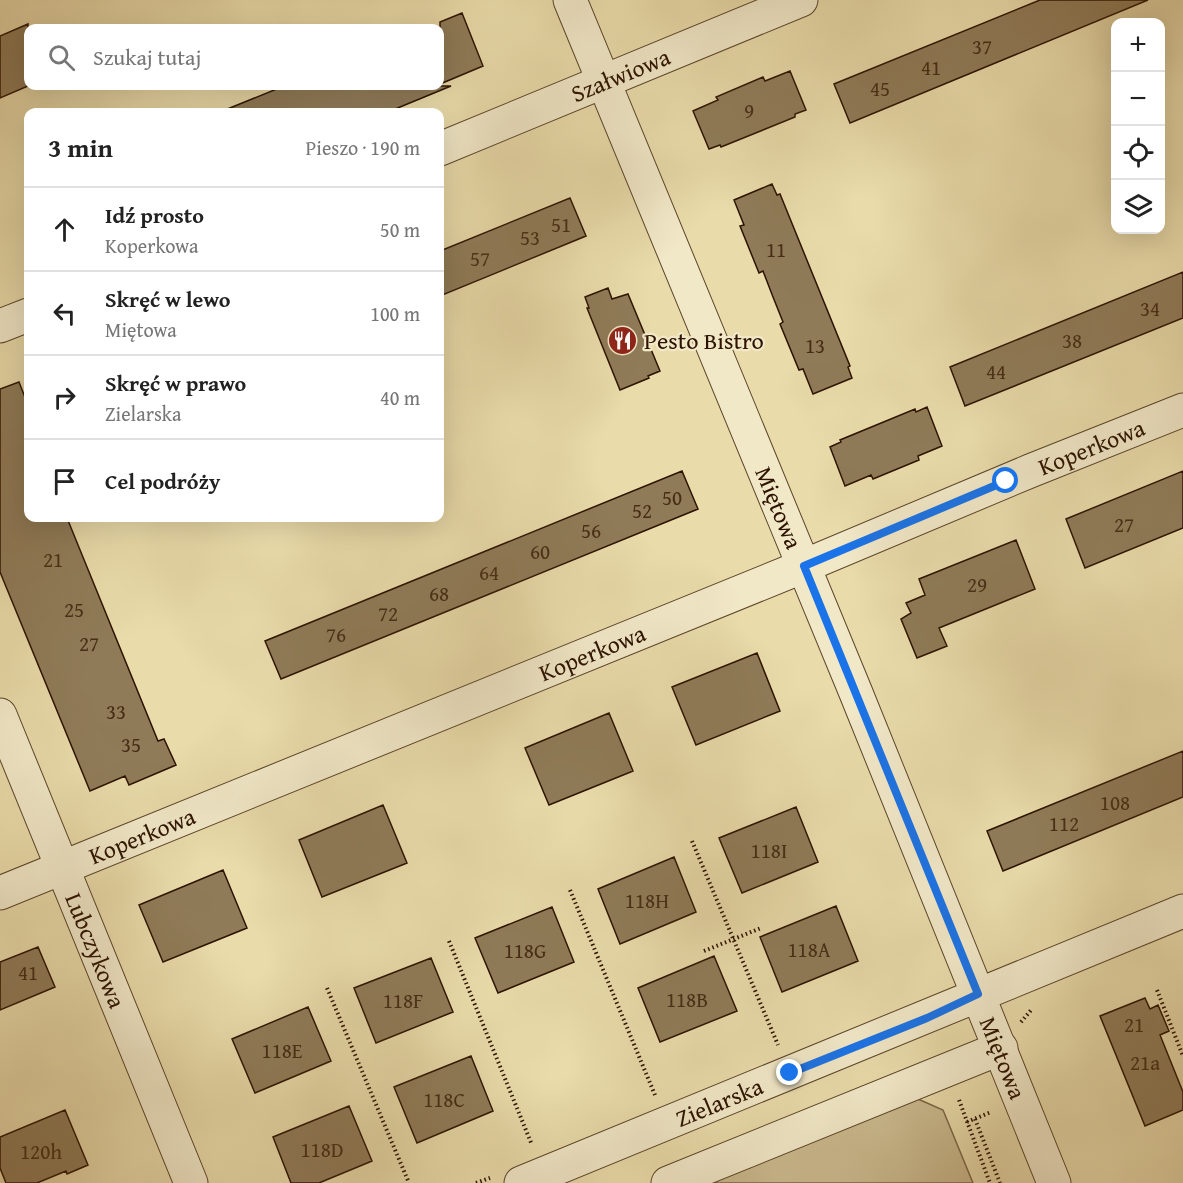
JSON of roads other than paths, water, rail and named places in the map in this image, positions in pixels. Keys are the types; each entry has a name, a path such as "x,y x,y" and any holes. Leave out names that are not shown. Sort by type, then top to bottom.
{"street":[{"name":"Miętowa","path":"570,0 978,994 1008,1039 1054,1183"},
{"name":"Szałwiowa","path":"444,147 801,0"},
{"path":"0,326 24,317"},
{"name":"Koperkowa","path":"0,893 1183,410"},
{"name":"Lubczykowa","path":"0,715 191,1183"},
{"name":"Zielarska","path":"521,1177 667,1123 1183,911"},
{"path":"668,1183 1008,1039"}],"place":[{"name":"Pesto Bistro","path":"623,340"}]}
